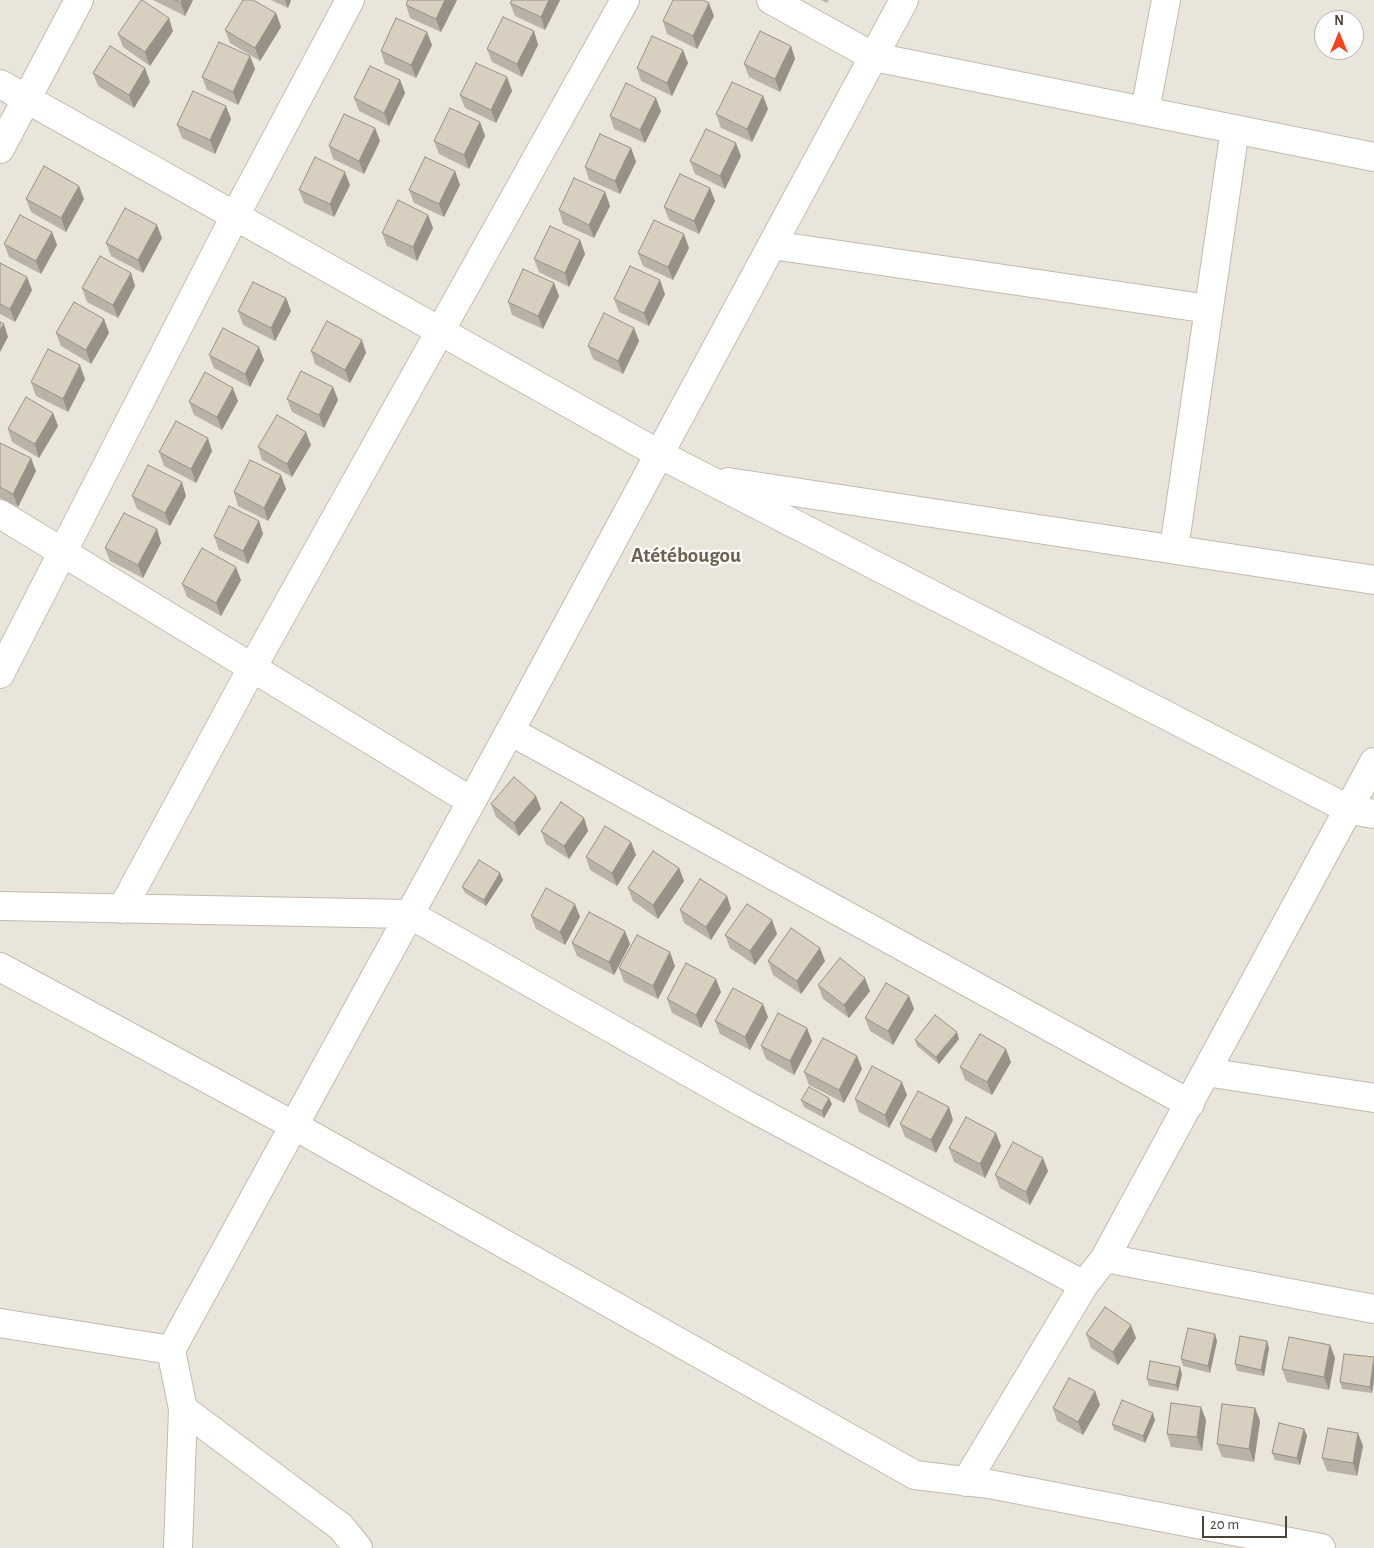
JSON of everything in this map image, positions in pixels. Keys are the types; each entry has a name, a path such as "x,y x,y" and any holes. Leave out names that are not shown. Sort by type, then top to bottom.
{"street":[{"path":"0,149 79,0"},
{"path":"0,674 235,216 350,0"},
{"path":"122,909 252,668 624,0"},
{"path":"771,0 874,57 1374,157"},
{"path":"178,1548 183,1409 171,1350 510,731 904,0"},
{"path":"1145,111 1166,0"},
{"path":"0,84 658,454 1362,812"},
{"path":"1174,549 1234,129"},
{"path":"772,245 1209,309"},
{"path":"705,478 1374,580"},
{"path":"0,514 471,801"},
{"path":"510,731 1190,1104"},
{"path":"966,1482 1084,1285 1105,1258 1206,1072 1362,812 1374,762"},
{"path":"0,906 409,914 745,1104 1084,1285"},
{"path":"0,967 293,1125 914,1475 966,1482 1321,1548"},
{"path":"1206,1072 1374,1098"},
{"path":"1105,1258 1374,1309"},
{"path":"0,1323 171,1350"},
{"path":"183,1409 341,1527 358,1548"}],"shaded area":[{"path":"0,0 1374,0 1374,1548 0,1548"}],"building":[{"path":"141,0 169,18 145,52 118,34"},
{"path":"243,0 253,0 276,13 255,48 225,30"},
{"path":"408,0 445,0 436,19 406,5"},
{"path":"512,0 549,0 541,17 510,3"},
{"path":"673,0 703,0 709,3 693,36 663,21"},
{"path":"503,17 534,31 517,64 487,49"},
{"path":"396,18 427,32 411,65 381,51"},
{"path":"760,31 791,46 775,79 744,64"},
{"path":"652,36 683,50 667,83 637,68"},
{"path":"219,42 250,56 233,92 202,77"},
{"path":"110,46 145,68 129,95 93,73"},
{"path":"476,63 507,77 491,110 460,95"},
{"path":"370,66 400,80 384,113 354,98"},
{"path":"732,82 763,96 747,129 716,114"},
{"path":"626,83 656,98 640,130 610,116"},
{"path":"193,91 226,106 210,140 177,125"},
{"path":"450,108 480,122 464,155 434,141"},
{"path":"344,114 375,128 359,161 329,146"},
{"path":"706,129 736,143 720,176 690,161"},
{"path":"600,134 631,148 615,181 585,167"},
{"path":"315,157 345,172 330,204 299,190"},
{"path":"425,157 455,171 439,204 409,190"},
{"path":"44,166 79,186 61,218 26,199"},
{"path":"680,174 710,188 694,221 664,207"},
{"path":"574,178 605,192 589,225 559,210"},
{"path":"398,200 428,215 413,247 382,233"},
{"path":"125,208 157,225 138,260 106,243"},
{"path":"20,215 52,232 36,261 4,244"},
{"path":"654,220 684,234 668,267 638,253"},
{"path":"550,226 580,240 565,273 534,259"},
{"path":"100,256 131,273 113,305 82,288"},
{"path":"0,263 27,277 10,309 0,304"},
{"path":"630,266 660,280 644,313 614,299"},
{"path":"523,269 554,283 538,316 508,302"},
{"path":"253,282 286,298 271,328 238,311"},
{"path":"74,302 104,319 86,350 56,333"},
{"path":"604,313 634,328 618,361 588,346"},
{"path":"327,321 362,340 345,370 311,351"},
{"path":"0,322 4,324 0,330"},
{"path":"223,328 259,347 245,374 209,355"},
{"path":"48,349 80,365 63,399 31,382"},
{"path":"301,371 333,387 319,415 287,399"},
{"path":"205,372 233,388 217,417 189,402"},
{"path":"26,397 53,413 35,444 8,429"},
{"path":"277,415 306,432 287,464 258,447"},
{"path":"176,421 208,438 191,469 159,452"},
{"path":"0,443 31,458 13,494 0,487"},
{"path":"250,460 281,475 264,508 234,492"},
{"path":"148,465 182,482 165,513 132,496"},
{"path":"229,506 259,521 243,551 214,536"},
{"path":"124,513 157,529 138,565 105,548"},
{"path":"202,548 236,567 216,603 182,584"},
{"path":"514,777 536,796 514,823 491,804"},
{"path":"561,802 584,818 564,846 541,831"},
{"path":"605,826 631,842 612,873 586,857"},
{"path":"653,851 679,868 653,905 628,888"},
{"path":"479,860 500,873 484,900 462,887"},
{"path":"700,879 727,896 706,927 680,910"},
{"path":"546,888 575,904 560,932 531,916"},
{"path":"747,904 772,920 750,951 725,935"},
{"path":"589,912 625,931 609,962 572,943"},
{"path":"791,928 820,948 797,981 768,961"},
{"path":"637,935 670,952 653,986 619,968"},
{"path":"840,958 865,978 844,1005 818,985"},
{"path":"686,963 716,979 696,1015 667,999"},
{"path":"886,983 909,996 888,1031 865,1018"},
{"path":"733,988 763,1004 745,1037 715,1021"},
{"path":"778,1013 807,1028 790,1061 761,1046"},
{"path":"935,1015 957,1032 936,1057 915,1040"},
{"path":"980,1034 1006,1049 987,1082 960,1067"},
{"path":"823,1038 857,1056 839,1090 804,1072"},
{"path":"872,1066 902,1082 885,1115 855,1099"},
{"path":"809,1087 829,1098 822,1111 801,1100"},
{"path":"918,1091 949,1107 931,1140 900,1124"},
{"path":"966,1117 996,1133 980,1164 949,1148"},
{"path":"1013,1142 1043,1158 1026,1192 995,1175"},
{"path":"1105,1307 1131,1325 1113,1352 1086,1334"},
{"path":"1188,1328 1215,1334 1208,1366 1181,1359"},
{"path":"1240,1336 1267,1341 1261,1370 1235,1364"},
{"path":"1289,1337 1330,1345 1324,1377 1282,1369"},
{"path":"1344,1354 1374,1357 1370,1387 1340,1382"},
{"path":"1150,1361 1180,1367 1176,1385 1147,1379"},
{"path":"1069,1378 1095,1391 1078,1422 1053,1408"},
{"path":"1122,1400 1153,1413 1143,1436 1112,1424"},
{"path":"1171,1403 1201,1407 1197,1437 1167,1434"},
{"path":"1222,1404 1255,1408 1249,1449 1217,1444"},
{"path":"1279,1423 1304,1429 1297,1458 1272,1453"},
{"path":"1328,1428 1358,1433 1353,1463 1322,1458"}],"district":[{"name":"Atétébougou","path":"686,556"}]}
